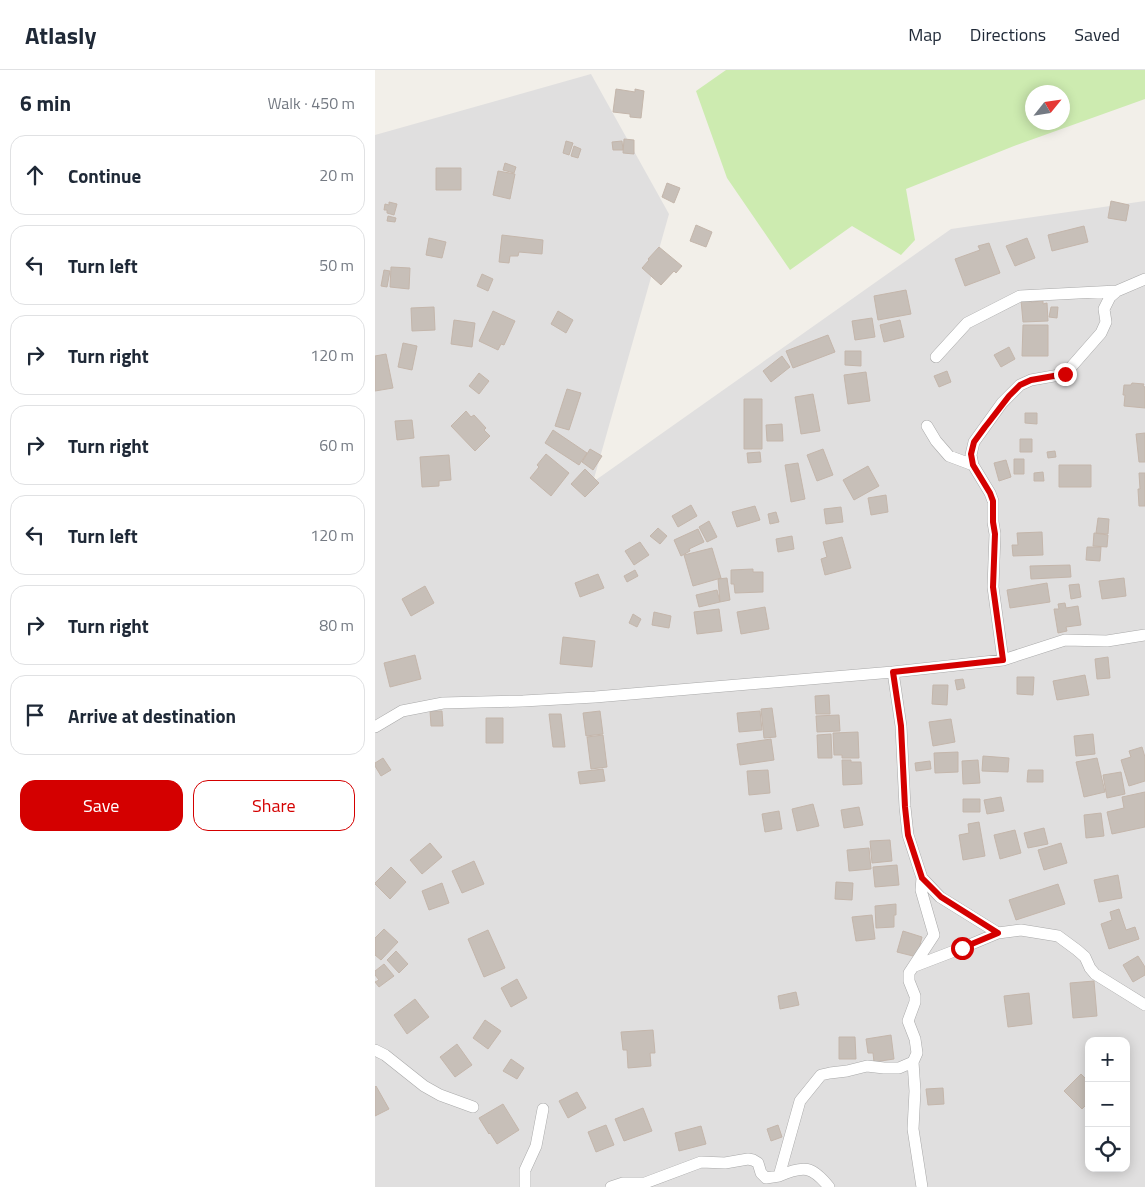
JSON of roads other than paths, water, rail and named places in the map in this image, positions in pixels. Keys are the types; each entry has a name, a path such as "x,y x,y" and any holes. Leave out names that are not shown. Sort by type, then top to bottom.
{"street":[{"path":"935,357 967,323 1020,296 1117,290 1145,279"},
{"path":"1003,660 993,587 995,534 993,501 973,465 971,454 974,442 1009,396 1020,385 1031,380 1065,374 1101,333 1106,322 1104,309 1110,296 1117,290"},
{"path":"927,426 936,441 949,456 973,465"},
{"path":"375,727 402,711 443,703 595,697 893,672 1003,660 1065,640 1107,641 1145,635"},
{"path":"893,672 901,726 908,835 922,878 921,890 934,935 909,973 909,981 915,996 909,1021 917,1053 913,1062 915,1091 913,1129 922,1187"},
{"path":"922,878 941,897 998,933"},
{"path":"915,966 998,933 1021,930 1058,936 1085,957 1095,974 1145,1005"},
{"path":"375,1050 385,1055 424,1086 440,1095 473,1107"},
{"path":"779,1176 800,1101 821,1075 867,1066 899,1068 913,1062"},
{"path":"525,1187 525,1170 536,1146 543,1109"},
{"path":"611,1187 623,1183 645,1183 701,1162 725,1163 748,1159 758,1163 761,1173 766,1178 779,1176 792,1170 809,1169 820,1176 829,1187"}]}
